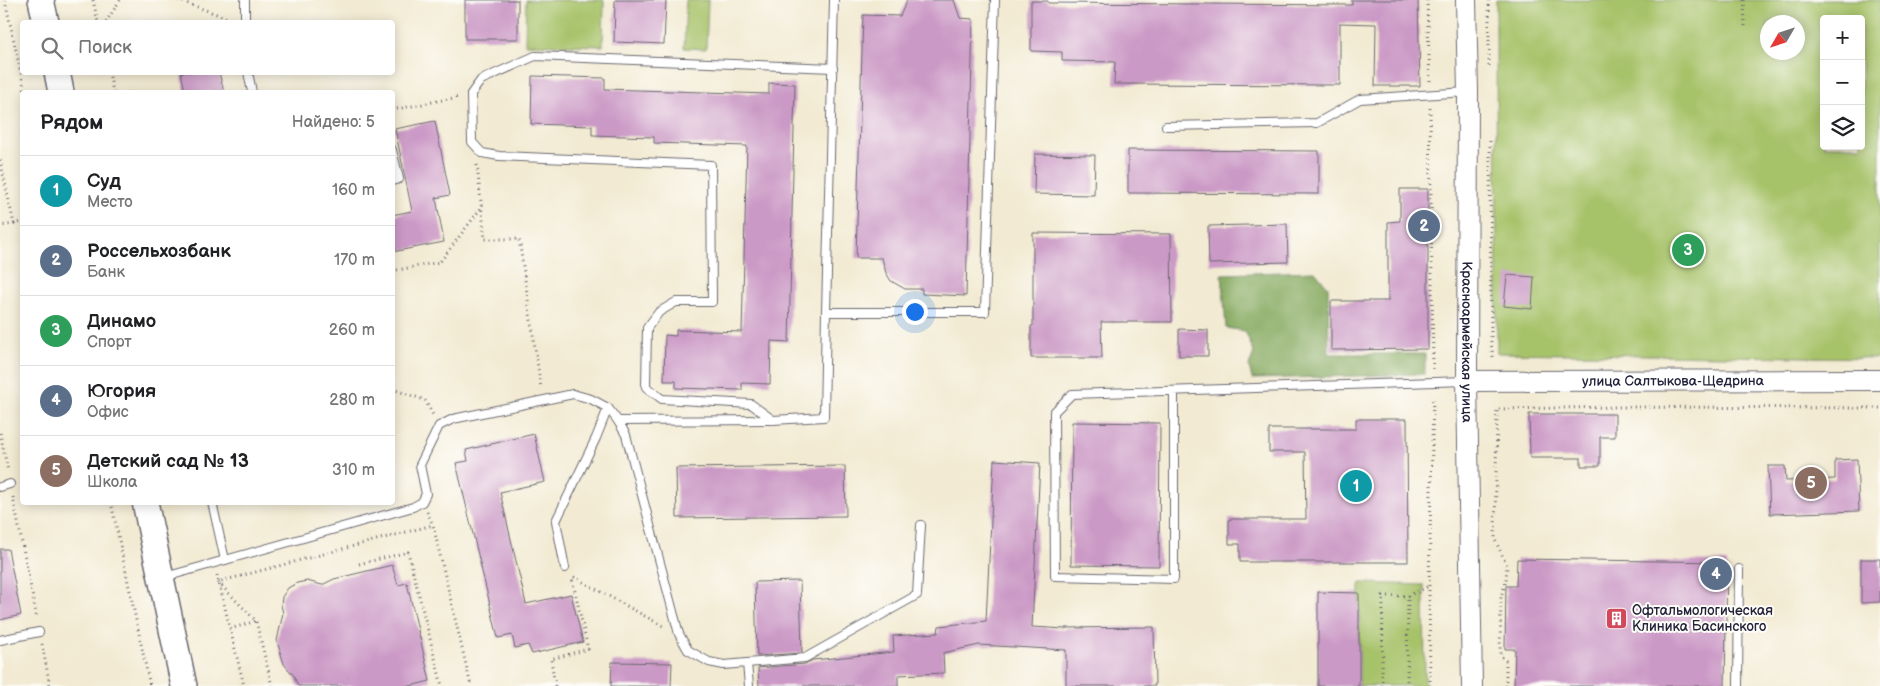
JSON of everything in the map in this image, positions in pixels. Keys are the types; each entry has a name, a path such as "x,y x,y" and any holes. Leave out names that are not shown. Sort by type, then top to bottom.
{"main road":[{"path":"41,0 46,20"},
{"path":"57,75 60,90"},
{"path":"146,505 184,686"}],"street":[{"name":"Красноармейская улица","path":"1466,0 1468,92 1467,381 1472,686"},
{"name":"улица Салтыкова-Щедрина","path":"1467,381 1880,380"}],"lane":[{"path":"245,0 245,20"},
{"path":"618,420 773,420 824,417 834,0"},
{"path":"826,312 985,312 995,0"},
{"path":"773,420 751,404 662,399 646,387 647,328 659,312 676,302 712,302 712,164 482,154 472,142 471,94 481,80 534,56 833,68"},
{"path":"249,75 252,90"},
{"path":"1166,126 1317,123 1360,99 1468,92"},
{"path":"395,162 399,179 395,180"},
{"path":"1174,390 1174,579 1055,576 1054,412 1072,394 1174,390 1467,381"},
{"path":"161,578 414,507 422,502 426,494 420,465 439,426 453,419 573,394 591,399 608,408 618,420 626,435 679,634 688,650 709,662 724,666 805,658 917,595 921,525"},
{"path":"565,568 556,521 596,438 608,408"},
{"path":"0,486 10,484"},
{"path":"213,505 225,560"},
{"path":"1738,686 1739,569"},
{"path":"0,640 39,632"},
{"path":"747,664 749,686"}],"path":[{"path":"5,0 20,73"},
{"path":"93,0 98,20"},
{"path":"107,20 120,0"},
{"path":"178,0 234,20"},
{"path":"1427,0 1430,95 1433,382 1429,586 1430,686"},
{"path":"1489,0 1489,68"},
{"path":"1744,0 1745,28"},
{"path":"20,75 24,90"},
{"path":"110,75 113,90"},
{"path":"395,109 471,94"},
{"path":"1490,137 1491,342 1493,357"},
{"path":"482,154 477,167 485,239 520,239 543,400"},
{"path":"0,160 14,224"},
{"path":"395,270 440,262 482,208"},
{"path":"0,226 20,222"},
{"path":"395,390 425,400 439,426"},
{"path":"1506,686 1506,661 1500,655 1501,596 1506,582 1507,565 1495,540 1496,409 1618,407 1880,408"},
{"path":"0,433 50,686"},
{"path":"112,505 150,686"},
{"path":"218,582 433,525 471,686"},
{"path":"359,564 408,552 442,686"},
{"path":"214,563 244,686"},
{"path":"555,686 552,659 588,649 572,576 679,634"},
{"path":"218,582 256,621 272,686"},
{"path":"1382,686 1383,596 1408,596 1429,586"},
{"path":"1407,686 1408,596"},
{"path":"230,629 256,621"}],"green space":[{"path":"526,0 604,0 603,46 525,44"},
{"path":"686,0 708,0 706,49 684,48"},
{"path":"1496,0 1880,0 1880,358 1497,353"},
{"path":"1315,271 1328,287 1329,354 1425,354 1425,374 1252,379 1249,366 1254,352 1245,331 1226,328 1222,274"},
{"path":"1360,583 1424,585 1425,686 1359,686"}],"building":[{"path":"465,0 518,0 518,39 465,39"},
{"path":"615,0 666,0 664,44 614,42"},
{"path":"907,0 954,0 960,18 973,19 966,296 922,294 922,289 905,289 891,281 886,273 882,258 856,258 863,15 900,16"},
{"path":"1352,0 1418,0 1420,86 1375,86 1376,24 1340,23 1340,85 1114,84 1115,62 1062,61 1062,52 1031,51 1031,1 1048,1 1048,3 1352,5"},
{"path":"182,75 220,75 224,90 185,90"},
{"path":"532,76 605,78 605,89 769,94 769,83 795,84 789,342 771,341 770,384 742,383 742,390 676,388 676,381 664,381 665,335 676,336 676,330 742,332 747,146 654,143 654,137 592,135 592,126 531,124"},
{"path":"435,121 450,195 436,198 444,242 395,251 395,214 412,211 395,129"},
{"path":"1128,150 1319,151 1319,194 1128,193"},
{"path":"1035,154 1095,155 1094,195 1034,194"},
{"path":"1400,189 1428,189 1428,349 1331,350 1331,301 1388,301 1388,222 1400,221"},
{"path":"1287,224 1288,262 1209,264 1208,226"},
{"path":"1033,233 1171,234 1172,322 1101,322 1102,358 1031,358"},
{"path":"1507,275 1534,277 1532,309 1504,306"},
{"path":"1179,329 1208,330 1208,356 1179,356"},
{"path":"1529,414 1615,414 1615,437 1600,437 1600,466 1581,466 1581,458 1530,458"},
{"path":"1356,419 1407,419 1408,562 1240,562 1240,544 1229,544 1229,519 1306,519 1305,452 1269,452 1269,429 1356,429"},
{"path":"1072,422 1160,423 1159,566 1071,565"},
{"path":"534,434 545,482 500,492 526,604 571,594 583,642 532,654 528,645 515,648 512,635 498,638 456,463 468,461 466,450"},
{"path":"1857,459 1859,511 1770,514 1768,466 1785,466 1786,481 1835,479 1835,460"},
{"path":"994,460 1040,463 1032,627 1066,629 1154,627 1155,686 1066,686 1066,650 979,645 943,653 944,673 898,675 898,686 759,686 758,668 805,664 813,660 894,652 893,636 938,633 939,626 986,621"},
{"path":"845,466 846,516 677,518 676,468"},
{"path":"0,549 8,549 21,615 0,620"},
{"name":"Офтальмологическая Клиника Басинского","path":"1517,559 1727,562 1725,686 1514,686 1515,649 1505,649 1506,586 1516,586"},
{"path":"1861,559 1880,559 1880,602 1861,603"},
{"path":"392,565 398,585 407,583 430,681 410,686 298,686 294,676 284,664 277,641 283,613 282,597 288,588 297,583 307,581 322,585 334,579"},
{"path":"800,581 802,653 757,656 755,582"},
{"path":"1318,592 1359,593 1359,686 1318,686"},
{"path":"612,662 672,663 671,686 611,686"}],"place":[{"name":"Россельхозбанк","path":"1424,226"},
{"name":"Динамо","path":"1688,250"},
{"name":"Детский сад № 13","path":"1811,483"},
{"name":"Суд","path":"1356,486"},
{"name":"Югория","path":"1716,574"},
{"name":"Офтальмологическая Клиника Басинского","path":"1616,618"}]}
